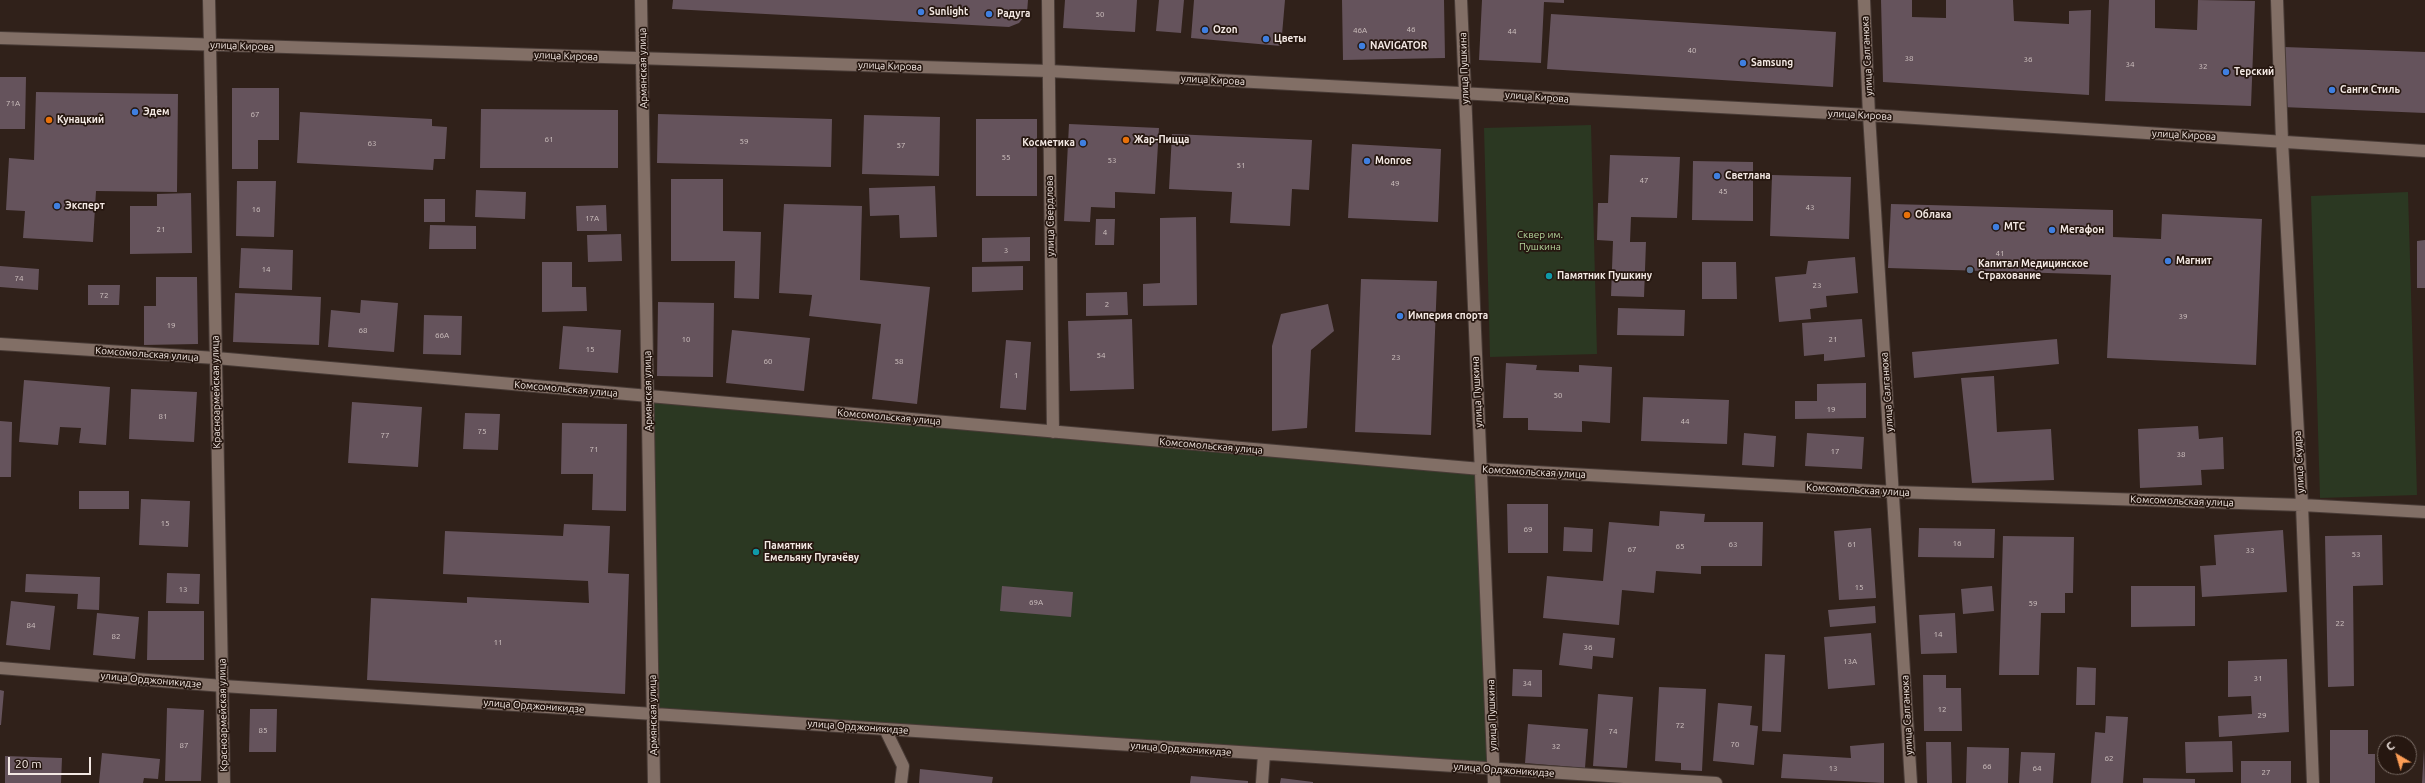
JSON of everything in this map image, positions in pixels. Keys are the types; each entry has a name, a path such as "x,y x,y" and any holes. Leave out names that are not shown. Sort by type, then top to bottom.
{"street":[{"name":"Красноармейская улица","path":"209,0 224,783"},
{"name":"Армянская улица","path":"641,0 654,783"},
{"name":"улица Свердлова","path":"1048,0 1053,432"},
{"name":"улица Пушкина","path":"1461,0 1494,783"},
{"name":"улица Салганюка","path":"1864,0 1869,115 1894,492 1911,783"},
{"name":"улица Скудра","path":"2277,0 2282,141 2302,505 2313,783"},
{"name":"улица Кирова","path":"0,38 1049,71 1465,92 1869,115 2425,151"},
{"name":"Комсомольская улица","path":"0,344 216,358 1481,469 1894,492 2302,505 2425,512"},
{"name":"улица Орджоникидзе","path":"0,668 222,686 1716,783"},
{"path":"885,729 903,766 902,783"},
{"path":"1262,783 1264,754"}],"green space":[{"name":"Сквер им. Пушкина","path":"1591,125 1597,354 1490,357 1484,128"},
{"path":"2408,192 2417,495 2320,498 2311,196"},
{"path":"648,396 1481,469 1494,769 653,714"}],"building":[{"path":"673,0 1028,0 1027,13 1019,23 1009,27 672,9"},
{"path":"1065,0 1137,0 1135,32 1063,28"},
{"path":"1159,0 1184,0 1181,33 1156,31"},
{"path":"1194,0 1285,0 1281,46 1191,38"},
{"path":"1342,0 1444,0 1445,58 1343,60"},
{"path":"1482,0 1564,0 1564,3 1544,2 1541,63 1479,60"},
{"path":"1881,0 1912,0 1912,17 1946,18 1946,0 2013,0 2014,21 2069,24 2069,11 2091,10 2089,95 1883,82"},
{"path":"2109,0 2155,0 2155,28 2197,30 2198,0 2255,1 2251,106 2105,101"},
{"path":"1551,14 1836,32 1833,87 1547,69"},
{"path":"2284,47 2425,52 2425,113 2282,107"},
{"path":"0,77 26,77 25,129 0,129"},
{"path":"232,88 279,88 279,140 258,140 258,169 232,169"},
{"path":"36,92 178,94 177,192 96,191 93,242 23,238 25,211 6,210 9,158 34,160"},
{"path":"481,109 618,110 618,168 480,168"},
{"path":"300,112 432,119 432,126 447,127 445,159 434,159 433,170 297,163"},
{"path":"658,114 832,119 831,167 657,163"},
{"path":"864,115 940,117 939,176 862,174"},
{"path":"976,119 1037,119 1037,196 976,196"},
{"path":"1069,124 1159,128 1155,194 1115,192 1115,208 1091,207 1090,222 1064,221"},
{"path":"1172,134 1312,140 1309,190 1292,189 1290,226 1230,223 1232,192 1169,189"},
{"path":"1352,144 1441,149 1438,222 1348,218"},
{"path":"1610,155 1680,157 1677,218 1631,217 1630,242 1646,242 1644,297 1611,296 1613,241 1597,240 1598,203 1608,203"},
{"path":"1693,161 1753,162 1753,221 1692,220"},
{"path":"1772,175 1851,177 1849,239 1770,236"},
{"path":"671,179 723,179 723,231 761,232 759,299 734,298 735,261 671,261"},
{"path":"237,181 276,181 274,237 236,236"},
{"path":"935,186 937,237 900,238 899,215 870,216 869,188"},
{"path":"476,190 526,192 525,219 475,217"},
{"path":"191,193 192,253 130,254 130,206 157,206 157,194"},
{"path":"424,199 445,199 445,222 424,222"},
{"path":"784,204 862,206 860,280 930,287 917,404 872,399 881,324 809,316 812,295 779,293"},
{"path":"1891,204 2113,210 2113,237 2161,239 2162,214 2262,219 2256,365 2107,358 2111,275 1888,268"},
{"path":"606,205 607,231 577,231 576,206"},
{"path":"1196,217 1197,305 1143,306 1143,284 1160,283 1160,218"},
{"path":"1096,219 1115,219 1114,245 1095,245"},
{"path":"430,225 476,226 476,249 429,249"},
{"path":"621,234 622,261 588,262 587,235"},
{"path":"1030,237 1030,261 982,262 982,238"},
{"path":"2425,240 2425,288 2417,288 2417,241"},
{"path":"241,248 293,250 292,290 239,288"},
{"path":"1855,257 1858,293 1826,296 1827,307 1810,309 1811,319 1779,322 1775,277 1806,274 1808,261"},
{"path":"542,262 572,262 572,287 586,287 587,311 542,312"},
{"path":"1702,262 1736,262 1737,299 1702,299"},
{"path":"0,266 39,269 38,290 0,287"},
{"path":"1023,266 1023,290 972,292 972,267"},
{"path":"156,277 197,277 198,344 144,345 144,306 156,306"},
{"path":"1361,279 1437,281 1431,435 1355,432"},
{"path":"88,285 120,285 119,305 88,305"},
{"path":"1127,292 1128,315 1086,316 1086,293"},
{"path":"235,293 321,297 319,345 233,342"},
{"path":"361,300 398,303 394,352 328,347 331,310 360,313"},
{"path":"658,302 714,303 713,377 657,376"},
{"path":"1328,304 1334,331 1311,350 1307,428 1272,431 1272,346 1281,314"},
{"path":"1618,308 1685,310 1684,336 1617,335"},
{"path":"424,315 462,316 461,355 423,354"},
{"path":"1132,319 1134,389 1070,391 1068,321"},
{"path":"1862,319 1865,357 1824,361 1824,354 1804,356 1802,323"},
{"path":"563,326 621,330 618,373 559,369"},
{"path":"732,330 810,338 804,391 726,383"},
{"path":"2057,339 2059,364 1914,378 1912,352"},
{"path":"1006,340 1031,342 1026,410 1000,408"},
{"path":"1506,363 1537,365 1536,370 1579,372 1579,365 1612,367 1610,423 1582,421 1582,432 1528,430 1528,418 1503,418"},
{"path":"1994,376 1997,432 2051,429 2054,480 1972,483 1961,378"},
{"path":"24,380 110,387 106,445 79,443 81,428 60,427 58,445 19,442"},
{"path":"1866,383 1866,418 1795,419 1795,401 1817,401 1817,384"},
{"path":"131,389 197,392 194,442 129,439"},
{"path":"1643,397 1729,400 1727,444 1641,441"},
{"path":"352,402 422,407 418,467 348,463"},
{"path":"465,413 500,414 498,450 463,449"},
{"path":"0,421 12,422 11,477 0,477"},
{"path":"562,423 627,424 626,511 592,510 593,474 561,474"},
{"path":"2198,426 2199,439 2223,437 2224,469 2201,470 2202,485 2140,488 2138,429"},
{"path":"1744,433 1776,436 1774,467 1742,465"},
{"path":"1807,433 1864,437 1862,469 1805,466"},
{"path":"79,491 129,491 129,509 79,509"},
{"path":"141,499 190,501 188,547 139,545"},
{"path":"1507,504 1548,504 1548,553 1508,553"},
{"path":"1660,511 1705,514 1704,522 1763,522 1762,566 1701,566 1701,574 1656,571 1654,593 1622,590 1619,625 1543,618 1547,576 1603,581 1609,522 1659,526"},
{"path":"564,524 610,526 608,573 629,574 625,694 367,680 371,598 467,603 467,597 589,603 588,581 443,574 445,531 563,536"},
{"path":"1564,527 1593,529 1592,552 1563,551"},
{"path":"1871,528 1876,598 1839,600 1834,531"},
{"path":"1919,528 1995,529 1994,558 1918,557"},
{"path":"2283,530 2287,592 2202,597 2200,566 2216,565 2214,535"},
{"path":"2382,535 2383,585 2353,586 2354,686 2328,687 2325,536"},
{"path":"2003,536 2074,537 2073,593 2065,593 2065,613 2041,613 2039,675 1999,675"},
{"path":"167,573 200,574 199,604 166,603"},
{"path":"26,574 100,577 99,610 77,609 78,594 25,592"},
{"path":"1002,586 1073,592 1071,617 1000,611"},
{"path":"1992,586 1994,611 1963,614 1961,589"},
{"path":"2131,586 2195,586 2195,626 2131,627"},
{"path":"11,601 55,606 50,650 6,645"},
{"path":"1875,606 1876,623 1830,627 1828,610"},
{"path":"148,611 204,611 204,660 147,660"},
{"path":"97,613 139,617 135,659 93,655"},
{"path":"1955,613 1957,653 1921,654 1919,615"},
{"path":"1563,633 1615,638 1613,658 1593,656 1592,669 1559,665"},
{"path":"1871,633 1875,685 1828,689 1824,637"},
{"path":"1765,654 1785,655 1781,732 1762,731"},
{"path":"2287,659 2289,732 2219,737 2218,716 2252,714 2251,696 2228,697 2228,661"},
{"path":"2077,667 2096,668 2095,705 2076,705"},
{"path":"1513,669 1542,670 1542,697 1512,696"},
{"path":"1923,675 1946,675 1946,688 1961,688 1962,731 1924,731"},
{"path":"1659,687 1706,689 1702,771 1681,770 1681,763 1655,761"},
{"path":"0,690 4,691 1,725 0,725"},
{"path":"1598,694 1633,697 1627,768 1593,766"},
{"path":"1718,703 1752,706 1750,725 1758,726 1754,765 1713,761"},
{"path":"167,708 204,710 201,781 165,781"},
{"path":"250,709 277,709 276,752 249,752"},
{"path":"2106,716 2128,717 2123,783 2091,783 2095,732 2105,733"},
{"path":"1528,724 1588,729 1585,768 1525,763"},
{"path":"2330,730 2368,730 2368,754 2375,754 2375,783 2330,783"},
{"path":"2232,741 2233,772 2186,773 2185,742"},
{"path":"1926,742 1951,742 1952,783 1927,783"},
{"path":"1884,743 1884,783 1781,778 1783,754 1851,758 1850,746"},
{"path":"1967,747 2009,748 2008,783 1966,783"},
{"path":"2424,749 2425,783 2422,783"},
{"path":"2021,752 2055,753 2053,783 2019,783"},
{"path":"102,753 160,759 158,779 144,778 143,783 99,783"},
{"path":"5,756 62,758 61,783 5,783"},
{"path":"2241,761 2291,761 2291,783 2241,783"},
{"path":"920,769 993,777 992,783 919,783"},
{"path":"1191,776 1248,781 1248,783 1190,783"},
{"path":"1281,778 1313,782 1313,783 1280,783"},
{"path":"2143,778 2195,779 2195,783 2143,783"}],"place":[{"name":"Sunlight","path":"921,12"},
{"name":"Радуга","path":"989,14"},
{"name":"Ozon","path":"1205,30"},
{"name":"Цветы","path":"1266,39"},
{"name":"NAVIGATOR","path":"1362,46"},
{"name":"Samsung","path":"1743,63"},
{"name":"Терский","path":"2226,72"},
{"name":"Санги Стиль","path":"2332,90"},
{"name":"Эдем","path":"135,112"},
{"name":"Кунацкий","path":"49,120"},
{"name":"Жар-Пицца","path":"1126,140"},
{"name":"Косметика","path":"1083,143"},
{"name":"Monroe","path":"1367,161"},
{"name":"Светлана","path":"1717,176"},
{"name":"Эксперт","path":"57,206"},
{"name":"Облака","path":"1907,215"},
{"name":"МТС","path":"1996,227"},
{"name":"Мегафон","path":"2052,230"},
{"name":"Магнит","path":"2168,261"},
{"name":"Капитал Медицинское Страхование","path":"1970,270"},
{"name":"Памятник Пушкину","path":"1549,276"},
{"name":"Империя спорта","path":"1400,316"},
{"name":"Памятник Емельяну Пугачёву","path":"756,552"}]}
